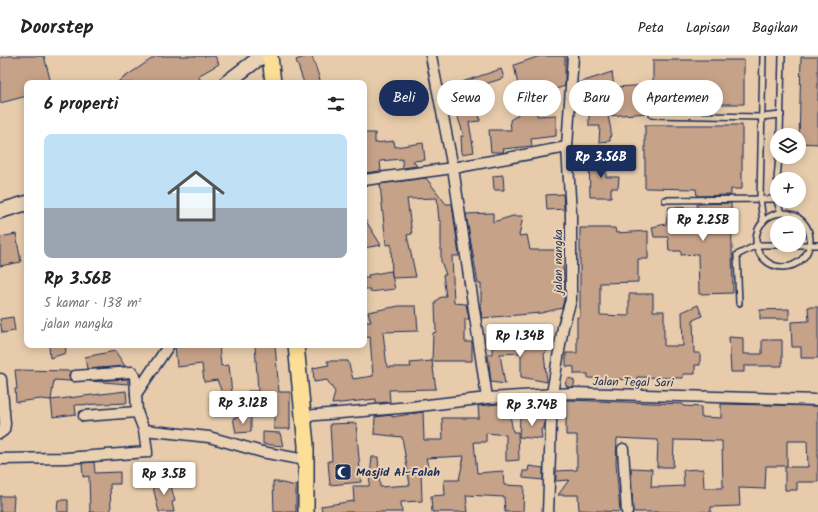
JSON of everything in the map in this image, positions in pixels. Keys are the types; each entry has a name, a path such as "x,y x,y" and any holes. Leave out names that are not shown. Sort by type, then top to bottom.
{"main road":[{"path":"230,80 262,56"},
{"path":"270,56 273,80"},
{"path":"0,211 24,204"},
{"path":"296,348 304,416 306,512"}],"street":[{"path":"431,56 453,168 487,398"},
{"name":"jalan nangka","path":"548,512 552,394 563,326 571,300 571,214 567,147 573,56"},
{"path":"367,180 453,168 567,147"},
{"path":"136,394 167,348"},
{"path":"0,459 66,458 147,452 144,430 137,412 135,376 132,372 75,376"},
{"path":"0,433 4,430 5,424 1,379"},
{"name":"Jalan Tegal Sari","path":"304,416 411,407 487,398 552,394 818,400"},
{"path":"84,416 137,412"},
{"path":"144,430 209,437 262,452 305,460"},
{"path":"623,449 627,512"}],"lane":[{"path":"763,56 760,198 763,222"},
{"path":"780,128 782,56"},
{"path":"723,116 781,115"},
{"path":"665,200 760,198 770,199"},
{"path":"779,208 781,213"},
{"path":"781,213 791,214 800,218 810,235 810,245 806,254 798,262 789,266 778,266 769,262 761,255 757,246 757,233 763,222 771,216 781,213"},
{"path":"806,245 818,245"},
{"path":"739,304 737,255 757,246 770,246"}],"building":[{"path":"8,56 44,56 50,80 24,80 24,97 0,103 0,58"},
{"path":"156,56 215,56 219,64 198,76 201,80 120,80"},
{"path":"307,56 312,56 320,80 303,80 296,60"},
{"path":"540,56 565,56 565,86 561,87 561,80 517,80 514,65"},
{"path":"801,57 818,57 818,144 806,143 806,128 799,128"},
{"path":"653,60 744,60 744,104 723,104 723,80 653,80"},
{"path":"501,69 504,78 495,81 468,80"},
{"path":"612,72 613,80 587,80"},
{"path":"624,86 632,86 632,114 624,115"},
{"path":"458,116 479,116 480,121 469,122 474,152 462,154 461,136 464,136"},
{"path":"516,116 556,116 556,136 531,139 532,146 503,149 504,152 491,152 489,130 511,130 510,120"},
{"path":"589,116 608,116 611,130 610,141 599,142 600,126 589,126"},
{"path":"645,125 742,125 742,189 731,189 731,195 697,196 696,189 645,188"},
{"path":"367,133 375,133 375,143 394,141 395,147 423,143 425,160 413,161 417,166 403,168 402,159 380,161 381,171 367,173"},
{"path":"606,157 606,177 619,177 618,188 611,188 611,197 590,197 589,158"},
{"path":"503,175 504,190 494,190 493,176"},
{"path":"426,178 446,204 452,204 459,256 452,256 454,303 466,304 469,319 465,319 465,342 472,342 472,361 432,361 433,333 436,332 435,303 439,298 446,296 443,275 446,275 441,261 441,221 439,221 437,198 407,199 412,234 407,235 416,277 392,278 391,244 386,245 380,184"},
{"path":"563,194 564,209 547,210 546,195"},
{"path":"731,203 733,293 699,294 698,254 681,255 681,251 669,251 668,237 654,237 652,227 666,224 669,207 697,208 697,204"},
{"path":"493,213 493,222 513,216 523,216 519,236 527,235 530,250 561,250 564,274 564,299 562,308 541,313 482,318 480,304 481,284 478,284 466,214"},
{"path":"367,223 381,245 367,247"},
{"path":"580,228 615,228 616,233 648,231 648,259 638,259 638,282 600,283 600,315 629,316 629,294 653,294 653,311 664,311 664,346 683,346 682,312 698,305 702,316 693,320 694,353 700,353 700,365 695,365 695,374 683,374 683,378 637,377 637,380 588,378 588,374 574,374 574,367 566,366 566,353 577,353 577,317 580,317"},
{"path":"16,234 21,262 0,266 0,237"},
{"path":"391,271 395,289 370,292 370,289 367,289 367,278 369,278 368,275"},
{"path":"399,306 416,306 418,331 383,332 387,367 411,367 410,363 432,361 436,389 389,390 390,402 376,403 376,399 332,404 335,392 327,380 314,382 313,368 329,365 327,361 348,361 353,379 373,376 370,337 367,338 367,322 371,322 368,312"},
{"path":"808,307 818,307 818,358 801,358 801,347 792,347 791,322 809,321"},
{"path":"789,309 789,319 760,319 760,310"},
{"path":"13,317 15,331 2,333 0,319"},
{"path":"493,335 497,335 498,340 554,339 554,344 544,354 547,382 521,377 521,353 500,354 505,384 491,382 488,354 492,354"},
{"path":"729,337 743,338 743,354 762,354 762,340 782,340 782,366 744,366 744,372 731,372"},
{"path":"49,348 65,348 66,353 50,358"},
{"path":"175,348 219,348 221,366 229,365 232,394 223,395 217,380 204,382 202,364 177,367"},
{"path":"255,348 275,348 279,392 290,392 290,429 274,429 274,407 248,406 248,391 258,391"},
{"path":"115,351 125,366 87,369 85,357"},
{"path":"15,370 71,371 69,376 70,381 54,380 51,400 41,399 16,402 15,389 17,389"},
{"path":"570,378 575,383 570,388 565,383"},
{"path":"128,379 128,384 90,381"},
{"path":"126,391 127,403 75,405 76,414 53,417 51,400"},
{"path":"566,400 683,404 683,406 701,407 701,417 721,418 721,404 818,406 818,482 797,482 797,490 785,490 785,467 808,467 807,441 787,441 787,466 766,466 765,489 739,488 740,506 711,507 711,512 633,512 631,468 652,469 651,487 684,486 683,470 703,469 704,488 723,488 722,441 674,440 673,467 657,467 658,440 617,438 616,463 620,512 579,510 578,495 558,495 569,480 556,481 556,471 577,470 577,435 566,435"},
{"path":"508,403 513,432 518,432 519,460 506,461 506,435 486,433 486,442 474,442 477,473 503,471 504,485 524,486 523,512 505,512 504,497 466,495 468,512 432,512 431,496 445,495 444,480 459,480 464,456 426,458 429,470 421,470 422,501 401,502 402,512 322,512 321,506 354,501 353,486 369,486 372,457 378,457 380,487 410,485 402,437 374,434 375,417 392,415 392,417 423,412 424,440 443,440 442,418 479,418 478,406"},
{"path":"251,416 251,432 236,433 233,418"},
{"path":"520,417 545,417 544,428 541,429 542,439 519,437"},
{"path":"356,423 361,482 330,485 328,461 332,461 330,424"},
{"path":"263,432 280,433 283,446 263,444"},
{"path":"94,462 95,473 120,472 120,484 110,484 111,512 90,512 89,476 83,477 82,463"},
{"path":"529,466 543,468 543,480 523,478 523,471 528,471"},
{"path":"169,479 175,501 172,502 174,512 159,512 152,483"},
{"path":"273,481 296,486 296,512 274,512"},
{"path":"0,496 14,496 13,512 0,512"},
{"path":"58,500 68,500 68,512 57,512"}],"place":[{"name":"Masjid Al-Falah","path":"343,472"}]}
